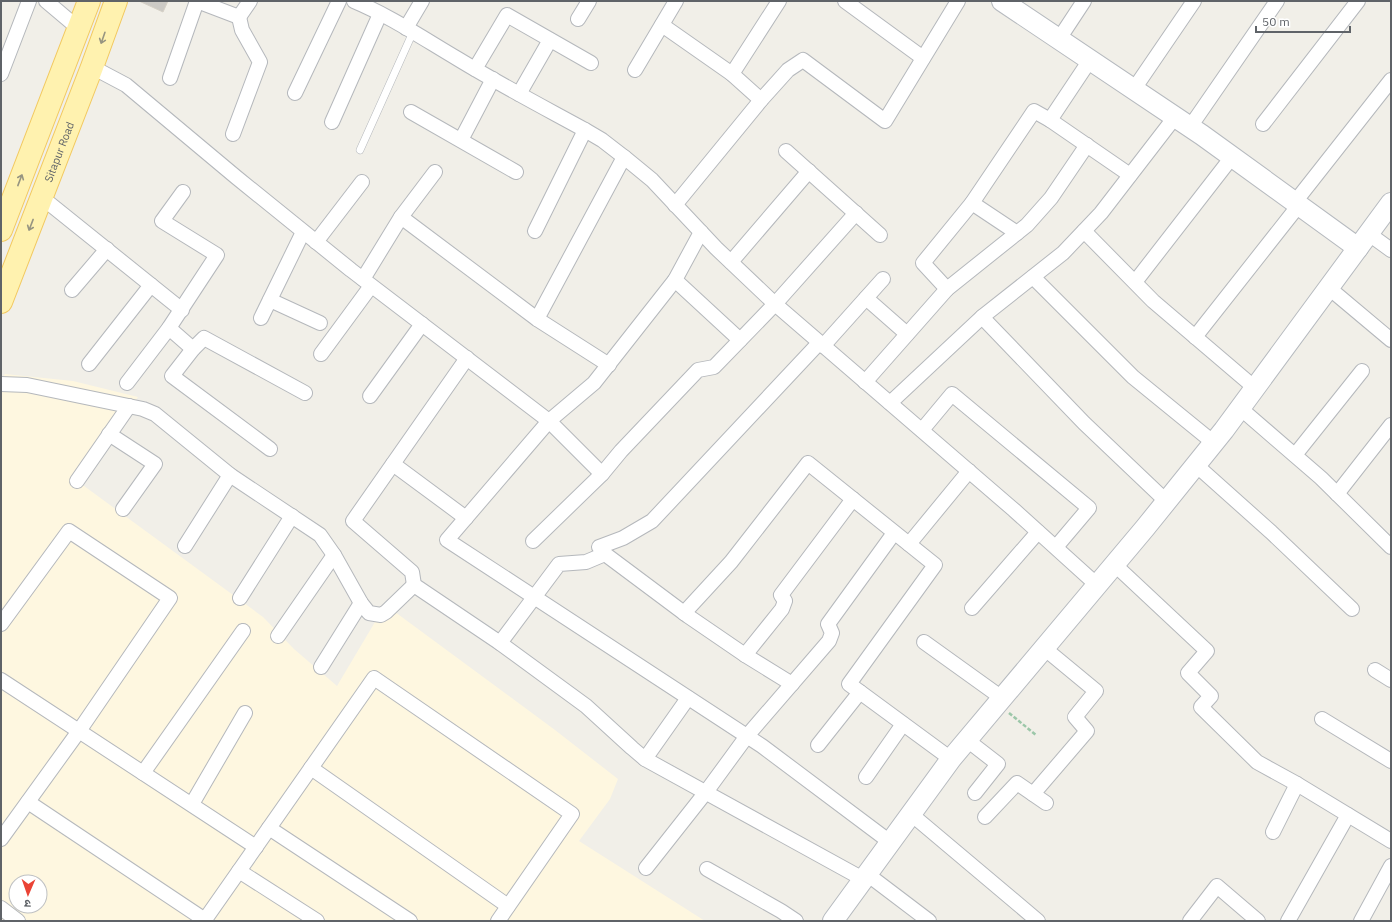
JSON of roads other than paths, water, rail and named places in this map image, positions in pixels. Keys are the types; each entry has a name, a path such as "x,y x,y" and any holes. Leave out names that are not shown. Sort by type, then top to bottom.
{"main road":[{"path":"1,230 88,1"},
{"name":"Sitapur Road","path":"1,302 116,1"}],"street":[{"path":"1,74 29,1"},
{"path":"46,1 78,28"},
{"path":"170,78 197,1 239,17"},
{"path":"233,134 260,62 242,30 239,17 250,1"},
{"path":"295,93 339,1"},
{"path":"410,30 422,1"},
{"path":"578,19 589,1"},
{"path":"635,70 676,1"},
{"path":"732,74 779,1"},
{"path":"845,1 924,58"},
{"path":"675,205 761,100 788,70 803,60 885,121 958,1"},
{"path":"1002,1 1183,122 1297,204 1363,241 1391,250"},
{"path":"1059,39 1084,1"},
{"path":"1134,89 1194,1"},
{"path":"890,402 982,317 1063,253 1101,213 1130,175 1183,122 1277,1"},
{"path":"1263,124 1358,1"},
{"path":"361,2 475,69 585,130 624,156 652,180 701,232 775,304 890,402 1097,584"},
{"path":"332,122 380,14"},
{"path":"475,69 507,15 591,63"},
{"path":"662,25 732,74 761,100"},
{"path":"520,94 550,40"},
{"path":"1050,120 1090,60"},
{"path":"92,67 126,85 303,232 549,421 602,474"},
{"path":"461,140 493,79"},
{"path":"1195,336 1391,80"},
{"path":"947,289 923,263 972,204 1034,111 1050,120 1130,175"},
{"path":"411,112 516,172"},
{"path":"535,231 585,130"},
{"path":"865,382 947,289 1027,225 1051,198 1087,145"},
{"path":"786,151 880,235"},
{"path":"537,319 624,156"},
{"path":"1135,282 1232,157"},
{"path":"731,262 809,171"},
{"path":"321,354 367,282 401,217 435,172"},
{"path":"316,242 362,182"},
{"path":"127,383 182,310 217,255 162,221 183,192"},
{"path":"40,202 50,204 182,310"},
{"path":"833,921 951,759 1214,443 1391,203"},
{"path":"972,204 1017,233"},
{"path":"533,541 602,474 621,451 698,370 714,367 775,304 856,213"},
{"path":"401,217 537,319 609,365"},
{"path":"1084,231 1153,301 1255,388"},
{"path":"261,318 303,232"},
{"path":"701,232 675,280 609,365 594,383 549,421 447,540 762,746 890,842"},
{"path":"72,290 107,249"},
{"path":"1033,277 1132,377 1214,443"},
{"path":"792,684 745,655 684,613 605,554 599,547 623,538 652,521 883,279"},
{"path":"675,280 740,340"},
{"path":"89,364 151,284"},
{"path":"1328,288 1391,340"},
{"path":"866,298 907,334"},
{"path":"270,300 320,323"},
{"path":"982,317 1084,423 1166,501"},
{"path":"370,396 422,324"},
{"path":"169,328 193,349"},
{"path":"270,449 172,376 193,349 204,338 305,393"},
{"path":"467,358 353,521 412,572 414,585 500,643 586,706 645,758 865,876 929,921"},
{"path":"1295,455 1362,371"},
{"path":"1,384 27,385 143,409 155,414 230,475 320,535 334,555 361,603 369,613 381,615 386,612 414,585"},
{"path":"922,430 952,394 1089,508 1056,547"},
{"path":"77,481 129,406"},
{"path":"1240,408 1321,478 1391,547"},
{"path":"1337,494 1390,428"},
{"path":"109,434 155,464 123,509"},
{"path":"684,613 731,562 808,463 935,565 849,684 951,759"},
{"path":"394,464 466,518"},
{"path":"1196,465 1271,532 1352,609"},
{"path":"909,544 969,471"},
{"path":"185,546 230,475"},
{"path":"745,655 782,609 785,602 781,595 853,499"},
{"path":"240,598 292,516"},
{"path":"1,624 70,531 170,598 79,731 1,839"},
{"path":"972,608 1038,532"},
{"path":"646,868 706,792 747,736 830,641 832,633 828,624 894,533"},
{"path":"500,643 559,564 586,562 605,554"},
{"path":"278,636 334,555"},
{"path":"1114,564 1208,651 1188,673 1211,696 1201,707 1257,762 1297,784 1391,841"},
{"path":"321,667 361,603"},
{"path":"143,773 243,631"},
{"path":"924,642 999,701"},
{"path":"1033,794 1087,731 1075,717 1096,691 1044,648"},
{"path":"1375,670 1391,680"},
{"path":"28,802 204,921 374,678 572,814 498,921"},
{"path":"1,680 256,847"},
{"path":"818,745 860,692"},
{"path":"645,758 688,698"},
{"path":"192,804 245,712"},
{"path":"1322,719 1391,761"},
{"path":"866,777 903,724"},
{"path":"967,740 998,764 975,793"},
{"path":"311,768 508,906"},
{"path":"985,817 1017,783 1046,803"},
{"path":"1273,832 1297,784"},
{"path":"911,814 1038,921"},
{"path":"1288,921 1348,815"},
{"path":"269,828 410,921"},
{"path":"1361,921 1391,866"},
{"path":"707,869 796,921"},
{"path":"240,870 317,921"},
{"path":"1190,921 1217,886 1258,921"},
{"path":"1,908 18,921"}],"lane":[{"path":"360,150 410,30"}]}
